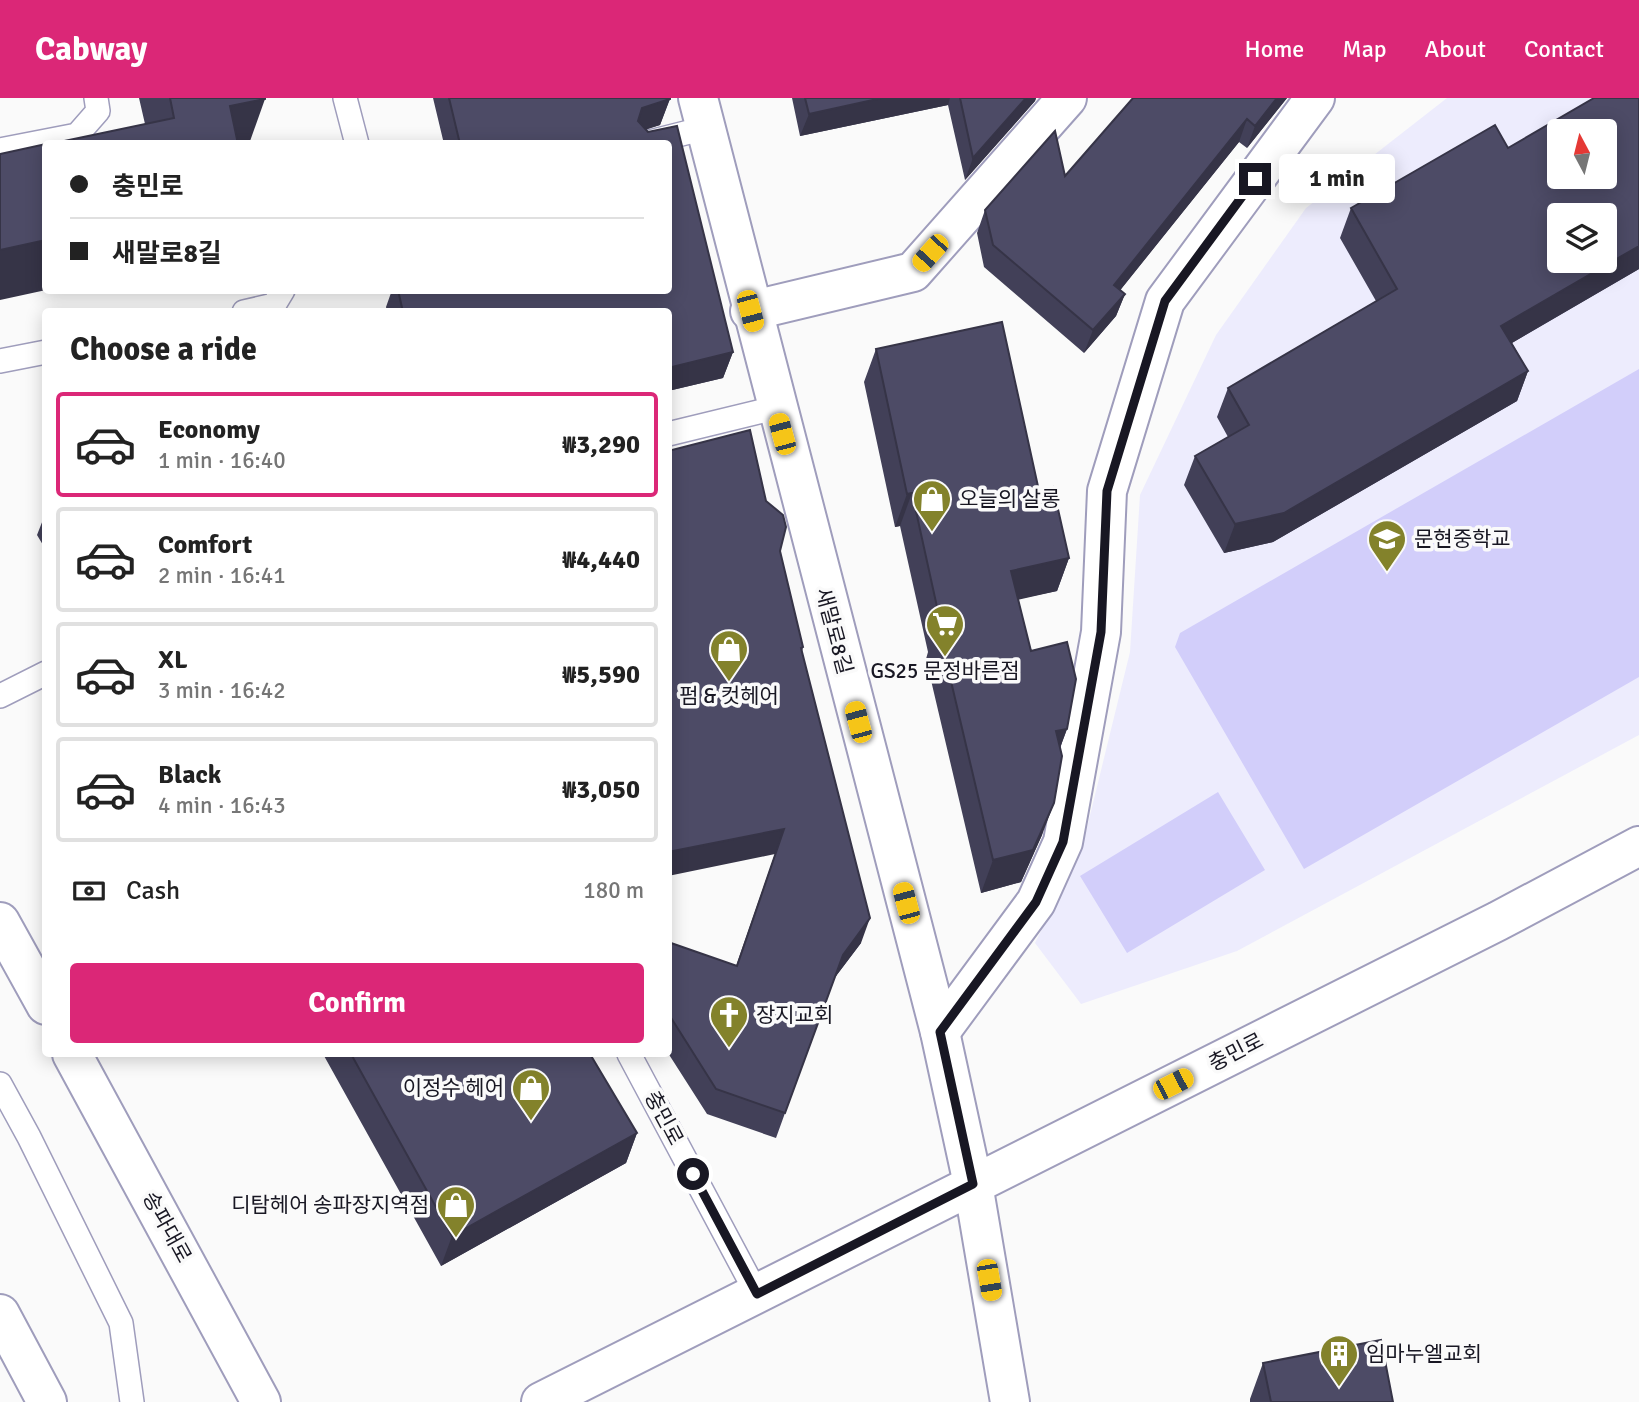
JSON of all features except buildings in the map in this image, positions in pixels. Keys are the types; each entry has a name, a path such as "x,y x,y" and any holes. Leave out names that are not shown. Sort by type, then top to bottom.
{"street":[{"path":"750,311 913,272 1067,98"},
{"path":"940,1032 1036,902 1063,842 1101,632 1107,491 1165,301 1315,98"},
{"name":"새말로8길","path":"701,113 775,408 940,1032 973,1184 1010,1402"},
{"name":"충민로","path":"541,1402 1473,933 1639,846"},
{"path":"0,922 42,998"},
{"name":"송파대로","path":"74,1057 261,1402"},
{"path":"0,1314 47,1402"}],"lane":[{"path":"51,140 77,135 98,111 96,98"},
{"path":"345,98 356,140"},
{"path":"650,140 701,113"},
{"path":"0,150 42,142"},
{"path":"261,308 274,305 281,294"},
{"path":"0,361 42,353"},
{"path":"672,433 775,408"},
{"path":"0,696 42,675"},
{"name":"충민로","path":"631,1057 757,1294"},
{"path":"0,1084 30,1137 121,1323 132,1402"}],"shaded area":[{"name":"문현중학교","path":"1447,98 1639,98 1639,735 1237,951 1081,1004 1035,943 1082,848 1130,652 1140,495 1216,335 1306,208"},
{"path":"1639,369 1639,677 1304,869 1175,647 1180,633"},
{"path":"1218,792 1265,870 1127,953 1080,876"}],"place":[{"name":"오늘의 살롱","path":"932,533"},
{"name":"문현중학교","path":"1387,573"},
{"name":"GS25 문정바른점","path":"945,658"},
{"name":"펌 & 컷헤어","path":"729,683"},
{"name":"장지교회","path":"729,1049"},
{"name":"이정수 헤어","path":"531,1122"},
{"name":"디탐헤어 송파장지역점","path":"456,1239"},
{"name":"임마누엘교회","path":"1339,1388"}],"route":[{"path":"693,1174 757,1294 973,1184 940,1032 1036,902 1063,842 1101,632 1107,491 1165,301 1255,179"}]}
